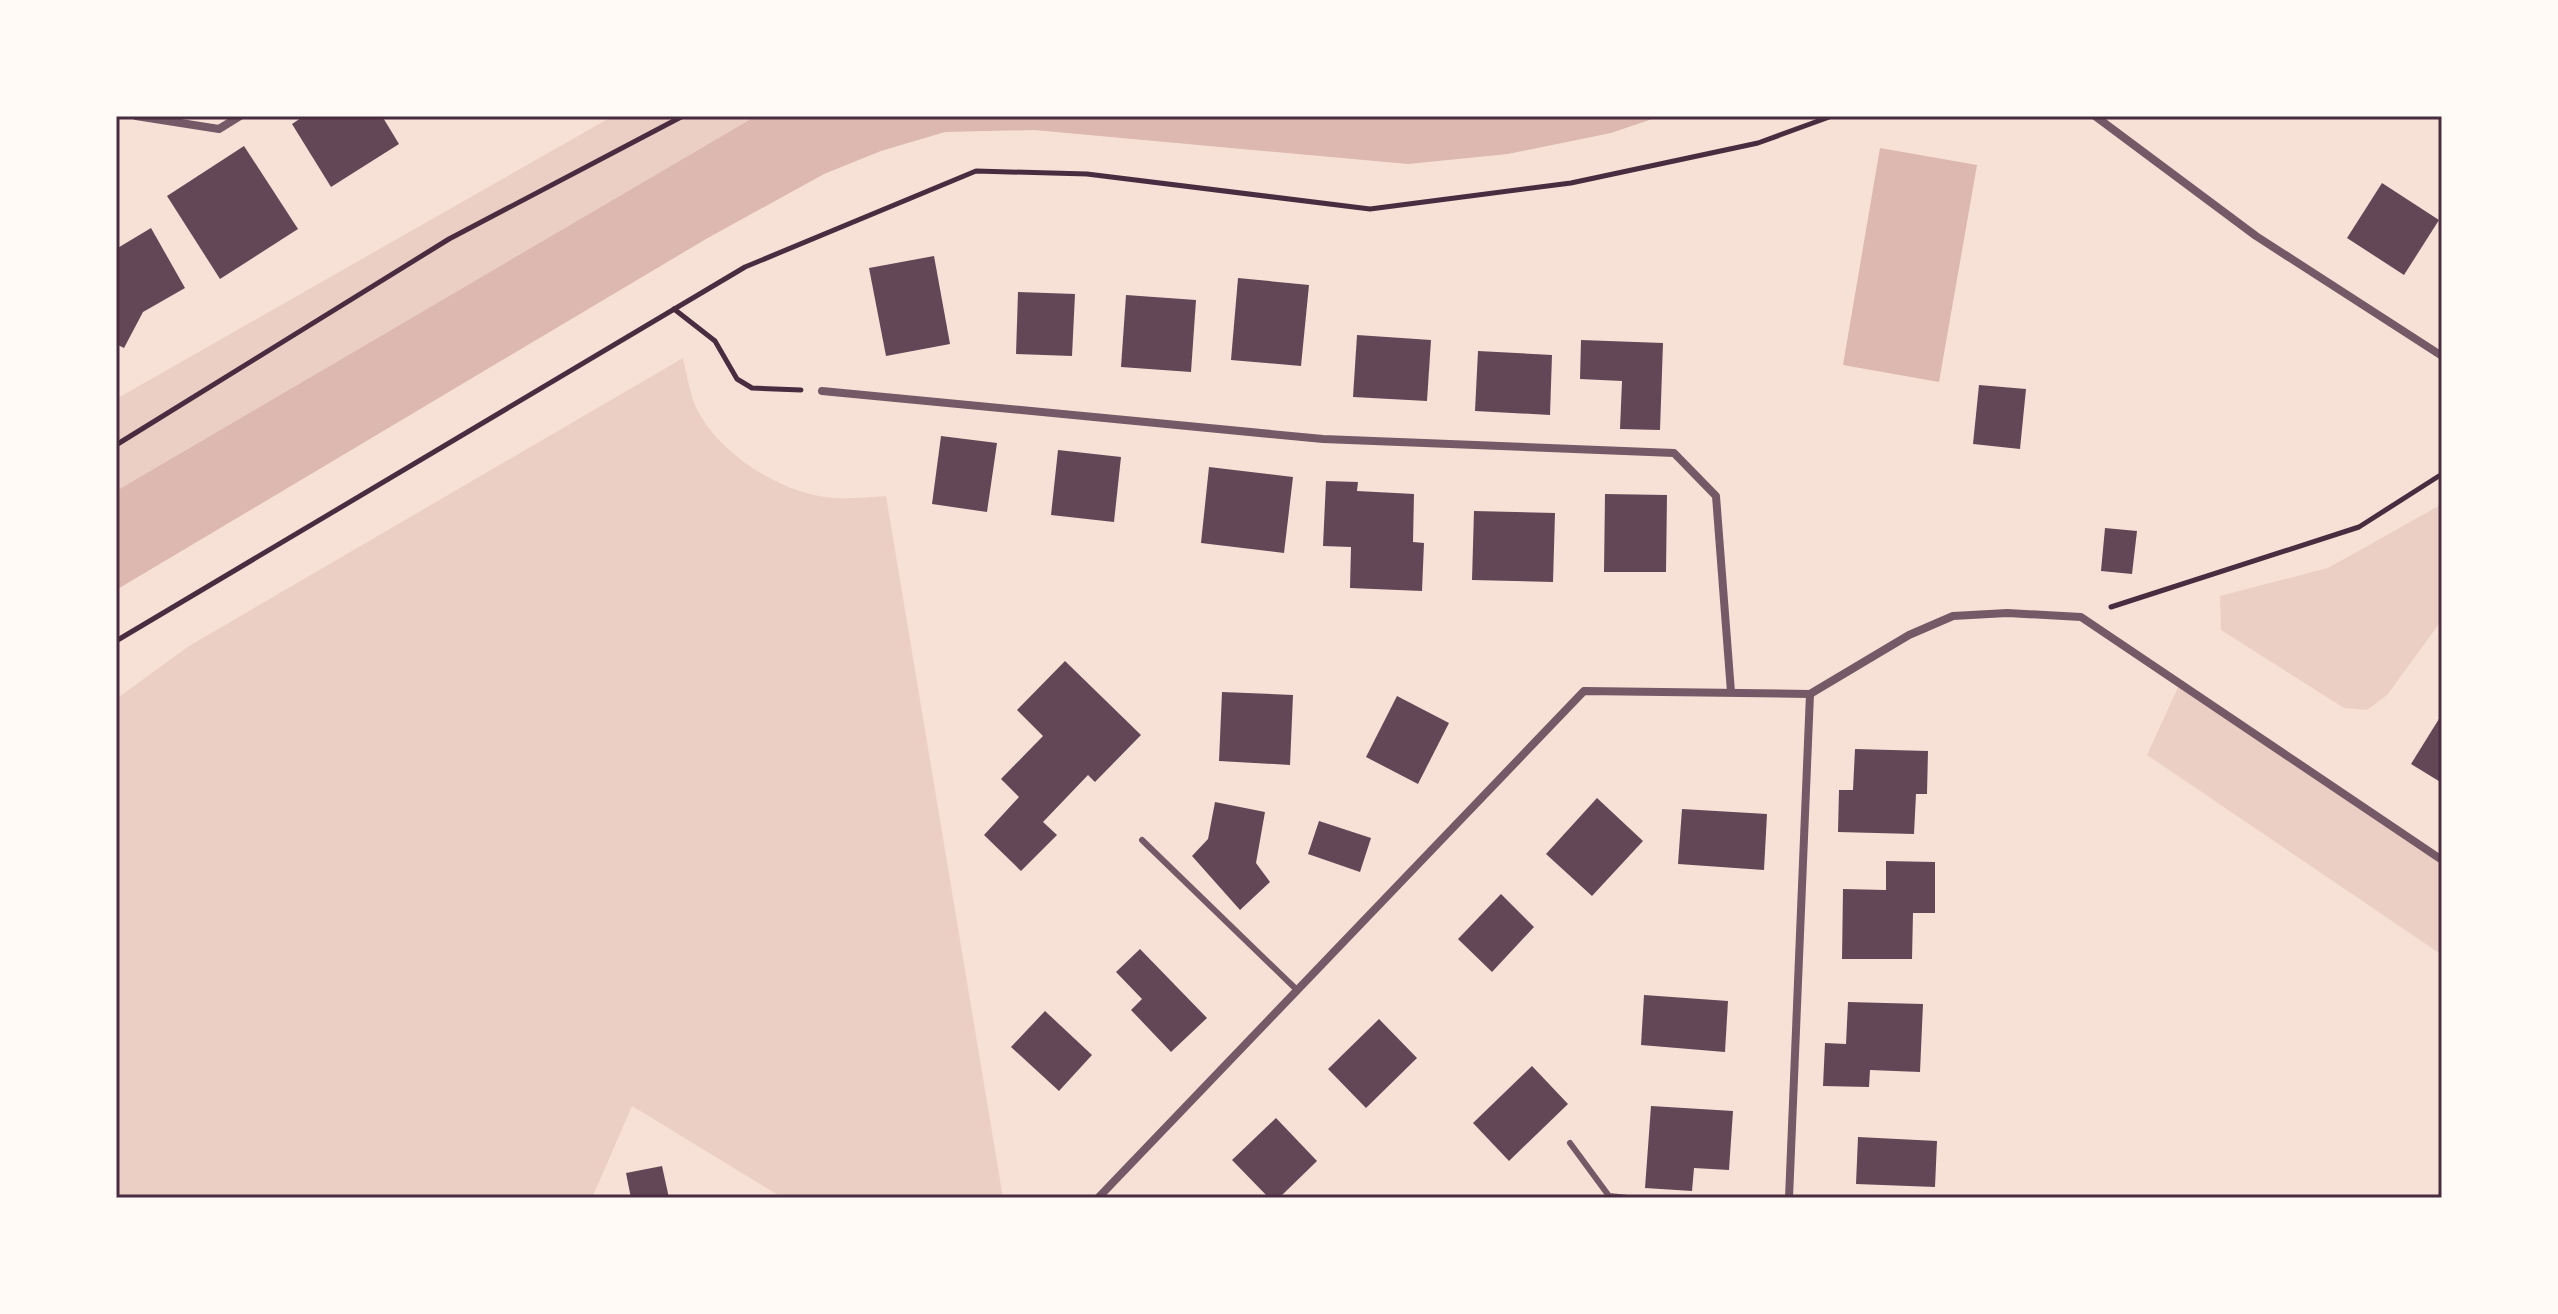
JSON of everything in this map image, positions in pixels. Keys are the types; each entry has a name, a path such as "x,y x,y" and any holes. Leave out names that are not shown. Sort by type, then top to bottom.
{"street":[{"path":"136,116 219,129 240,116"},
{"path":"2095,116 2256,236 2442,356"},
{"path":"822,391 1323,439 1674,453 1716,496 1731,692"},
{"path":"1098,1198 1584,691 1810,694 1909,635 1953,616 2007,613 2081,617 2442,860"},
{"path":"1789,1198 1810,694"}],"lane":[{"path":"1142,840 1297,990"},
{"path":"1570,1143 1609,1196 1628,1198"}],"path":[{"path":"116,445 449,239 683,116"},
{"path":"116,641 745,267 976,171 1087,174 1370,209 1571,183 1758,143 1832,116"},
{"path":"674,309 715,341 737,379 752,388 822,391"},
{"path":"2081,617 2359,527 2442,474"}],"shaded area":[{"path":"613,116 756,116 116,491 116,399"},
{"path":"756,116 1661,116 1611,133 1508,154 1408,164 1034,130 945,132 881,151 824,174 706,239 116,590 116,491"},
{"path":"1880,148 1977,165 1939,382 1843,365"},
{"path":"683,358 693,400 702,419 716,437 752,467 772,480 815,495 842,498 886,496 1003,1198 783,1198 632,1106 592,1198 116,1198 116,699 189,646"},
{"path":"2442,504 2442,620 2387,695 2367,710 2344,708 2221,630 2220,596 2328,568"},
{"path":"2180,683 2442,860 2442,955 2147,755"}],"building":[{"path":"304,116 382,116 399,144 331,187 292,124"},
{"path":"244,146 298,229 220,279 167,196"},
{"path":"2382,183 2439,220 2404,275 2347,238"},
{"path":"151,228 185,288 143,312 124,348 116,344 116,249"},
{"path":"934,256 950,344 886,356 869,268"},
{"path":"1238,278 1309,285 1301,366 1231,360"},
{"path":"1018,292 1075,294 1072,356 1016,354"},
{"path":"1126,295 1196,300 1191,372 1121,367"},
{"path":"1357,335 1431,340 1427,401 1353,397"},
{"path":"1581,340 1663,343 1660,430 1620,429 1622,381 1580,379"},
{"path":"1478,351 1552,355 1550,415 1475,411"},
{"path":"1979,385 2026,389 2020,449 1973,444"},
{"path":"941,436 997,443 987,512 932,504"},
{"path":"1058,450 1121,457 1114,522 1051,515"},
{"path":"1209,467 1293,477 1284,553 1201,543"},
{"path":"1326,481 1358,482 1357,491 1414,494 1413,542 1424,543 1422,591 1350,588 1351,547 1323,546"},
{"path":"1605,494 1667,495 1666,572 1604,572"},
{"path":"1474,511 1555,513 1553,582 1472,580"},
{"path":"2105,528 2137,531 2132,574 2101,571"},
{"path":"1065,661 1141,735 1095,782 1088,775 1043,822 1057,835 1021,871 984,835 1019,797 1001,779 1043,736 1017,710"},
{"path":"1222,692 1293,695 1290,765 1219,761"},
{"path":"1397,696 1449,723 1418,784 1366,757"},
{"path":"2442,714 2442,783 2411,764"},
{"path":"1855,749 1928,751 1927,794 1916,794 1914,834 1838,832 1839,790 1853,790"},
{"path":"1597,798 1643,841 1592,896 1546,854"},
{"path":"1215,802 1265,812 1256,863 1270,882 1240,910 1192,856 1208,839"},
{"path":"1682,809 1767,814 1764,870 1678,864"},
{"path":"1319,821 1371,838 1360,872 1308,854"},
{"path":"1886,861 1935,862 1935,913 1913,913 1912,959 1842,959 1843,889 1886,890"},
{"path":"1501,894 1534,927 1492,972 1458,939"},
{"path":"1140,949 1207,1018 1171,1052 1131,1010 1142,999 1116,972"},
{"path":"1644,995 1728,1001 1725,1052 1641,1045"},
{"path":"1848,1002 1923,1004 1920,1072 1870,1070 1869,1087 1823,1086 1825,1043 1846,1044"},
{"path":"1045,1011 1092,1055 1059,1091 1011,1047"},
{"path":"1379,1019 1417,1058 1366,1108 1328,1069"},
{"path":"1532,1066 1568,1104 1509,1161 1473,1123"},
{"path":"1651,1106 1733,1111 1729,1170 1694,1168 1692,1191 1645,1188"},
{"path":"1276,1118 1317,1161 1279,1198 1269,1198 1232,1160"},
{"path":"1858,1137 1937,1141 1935,1187 1856,1184"},
{"path":"662,1166 669,1198 631,1198 626,1173"}]}
